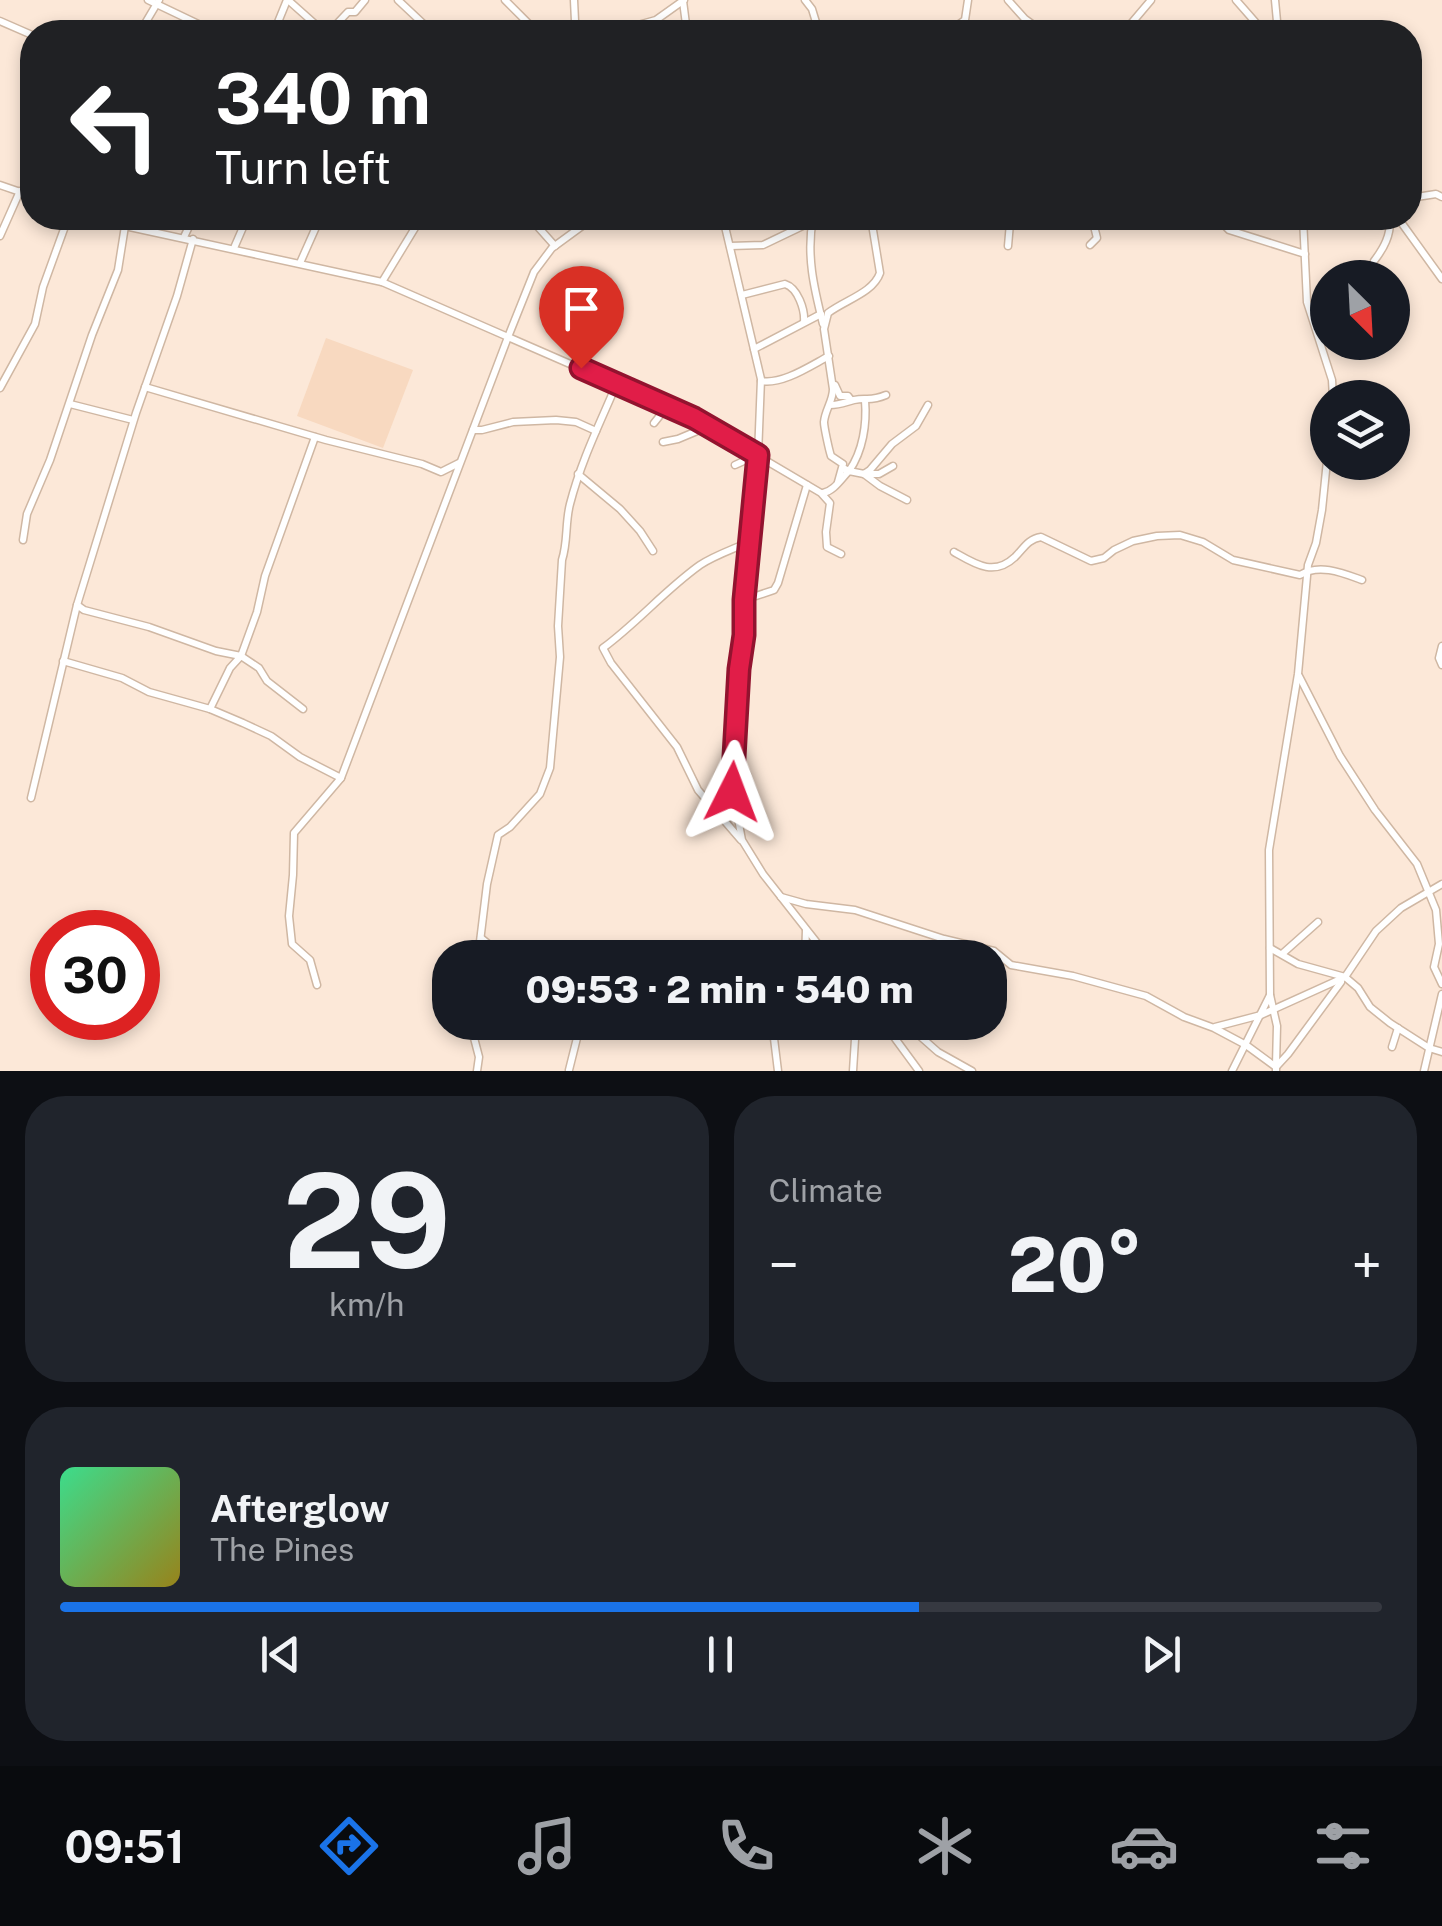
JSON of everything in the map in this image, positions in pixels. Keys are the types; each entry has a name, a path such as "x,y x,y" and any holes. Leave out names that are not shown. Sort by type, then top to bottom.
{"street":[{"path":"287,0 311,20"},
{"path":"339,20 365,0"},
{"path":"398,0 419,20"},
{"path":"505,0 525,20"},
{"path":"656,20 683,0"},
{"path":"965,20 968,0"},
{"path":"1008,0 1026,20"},
{"path":"1134,20 1151,0"},
{"path":"1236,0 1254,20"},
{"path":"154,1 191,20"},
{"path":"0,185 20,191 0,236"},
{"path":"0,388 35,324 43,287 64,230"},
{"path":"24,540 27,514 118,270 124,230"},
{"path":"146,230 382,282 664,404 710,426 821,493 830,503 827,547 841,554"},
{"path":"31,798 77,605 133,420 177,296 190,230"},
{"path":"234,248 242,230"},
{"path":"300,263 315,230"},
{"path":"382,282 414,230"},
{"path":"541,230 555,246"},
{"path":"317,985 310,960 292,944 288,916 294,833 341,778 534,272 555,246 577,230"},
{"path":"726,230 761,381 732,792 742,840"},
{"path":"730,246 763,245 791,230"},
{"path":"811,230 814,291 829,356 833,398 824,423 828,448 831,456 846,468 864,474 907,500"},
{"path":"824,329 828,312 878,280 873,230"},
{"path":"1008,246 1009,230"},
{"path":"1090,245 1097,238 1095,230"},
{"path":"1229,230 1304,254"},
{"path":"1303,230 1307,302 1332,380"},
{"path":"1375,260 1385,246 1389,230"},
{"path":"1407,230 1442,278"},
{"path":"742,295 791,286 804,322"},
{"path":"754,349 821,314"},
{"path":"761,381 777,381 829,356"},
{"path":"831,381 840,396 851,400"},
{"path":"483,940 487,884 498,835 540,794 550,768 560,657 564,530 578,474 617,383"},
{"path":"145,387 440,472 459,464"},
{"path":"830,405 873,400 886,394"},
{"path":"821,493 829,492 858,458 865,400"},
{"path":"70,404 133,420"},
{"path":"654,423 664,404"},
{"path":"864,474 892,444 916,426 928,405"},
{"path":"473,430 513,422 556,420 576,422 596,431"},
{"path":"663,442 710,426"},
{"path":"210,709 230,668 241,656 315,437"},
{"path":"734,465 758,455"},
{"path":"864,474 879,474 893,466"},
{"path":"578,474 620,508 652,551"},
{"path":"1276,1069 1277,1026 1270,995 1269,850 1298,674 1304,573 1322,510 1325,480"},
{"path":"744,600 774,590 778,583 808,485"},
{"path":"954,552 991,569 1013,559 1034,537 1041,536 1091,561 1134,541 1180,535 1203,542 1233,560 1304,573 1321,569 1362,580"},
{"path":"750,541 702,564 603,648 610,663 677,748 698,790 742,840 815,940"},
{"path":"77,605 216,652 241,656 260,668 267,680 304,709"},
{"path":"1442,646 1442,665"},
{"path":"63,661 210,709 271,736 300,757 341,778"},
{"path":"1298,674 1340,756 1417,864 1436,910 1439,944 1434,968 1442,984"},
{"path":"1276,1069 1376,930 1401,908 1442,884"},
{"path":"780,896 806,904 855,910 944,939 994,950 1012,964 1146,996 1246,1045 1276,1069"},
{"path":"1282,954 1318,922"},
{"path":"806,929 806,940"},
{"path":"1270,948 1298,964 1344,978 1358,988 1370,1007 1429,1048 1442,1052"},
{"path":"1214,1028 1261,1015 1344,978"},
{"path":"1424,1071 1442,994"},
{"path":"1232,1071 1270,995"},
{"path":"1392,1047 1398,1028"},
{"path":"475,1040 479,1057 476,1071"},
{"path":"569,1070 576,1040"},
{"path":"774,1040 778,1071"},
{"path":"853,1040 853,1071"},
{"path":"897,1040 920,1071"},
{"path":"924,1040 972,1071"}],"shaded area":[{"path":"326,338 413,370 383,448 297,416"}],"route":[{"path":"581,368 694,418 758,455 732,792"}]}
